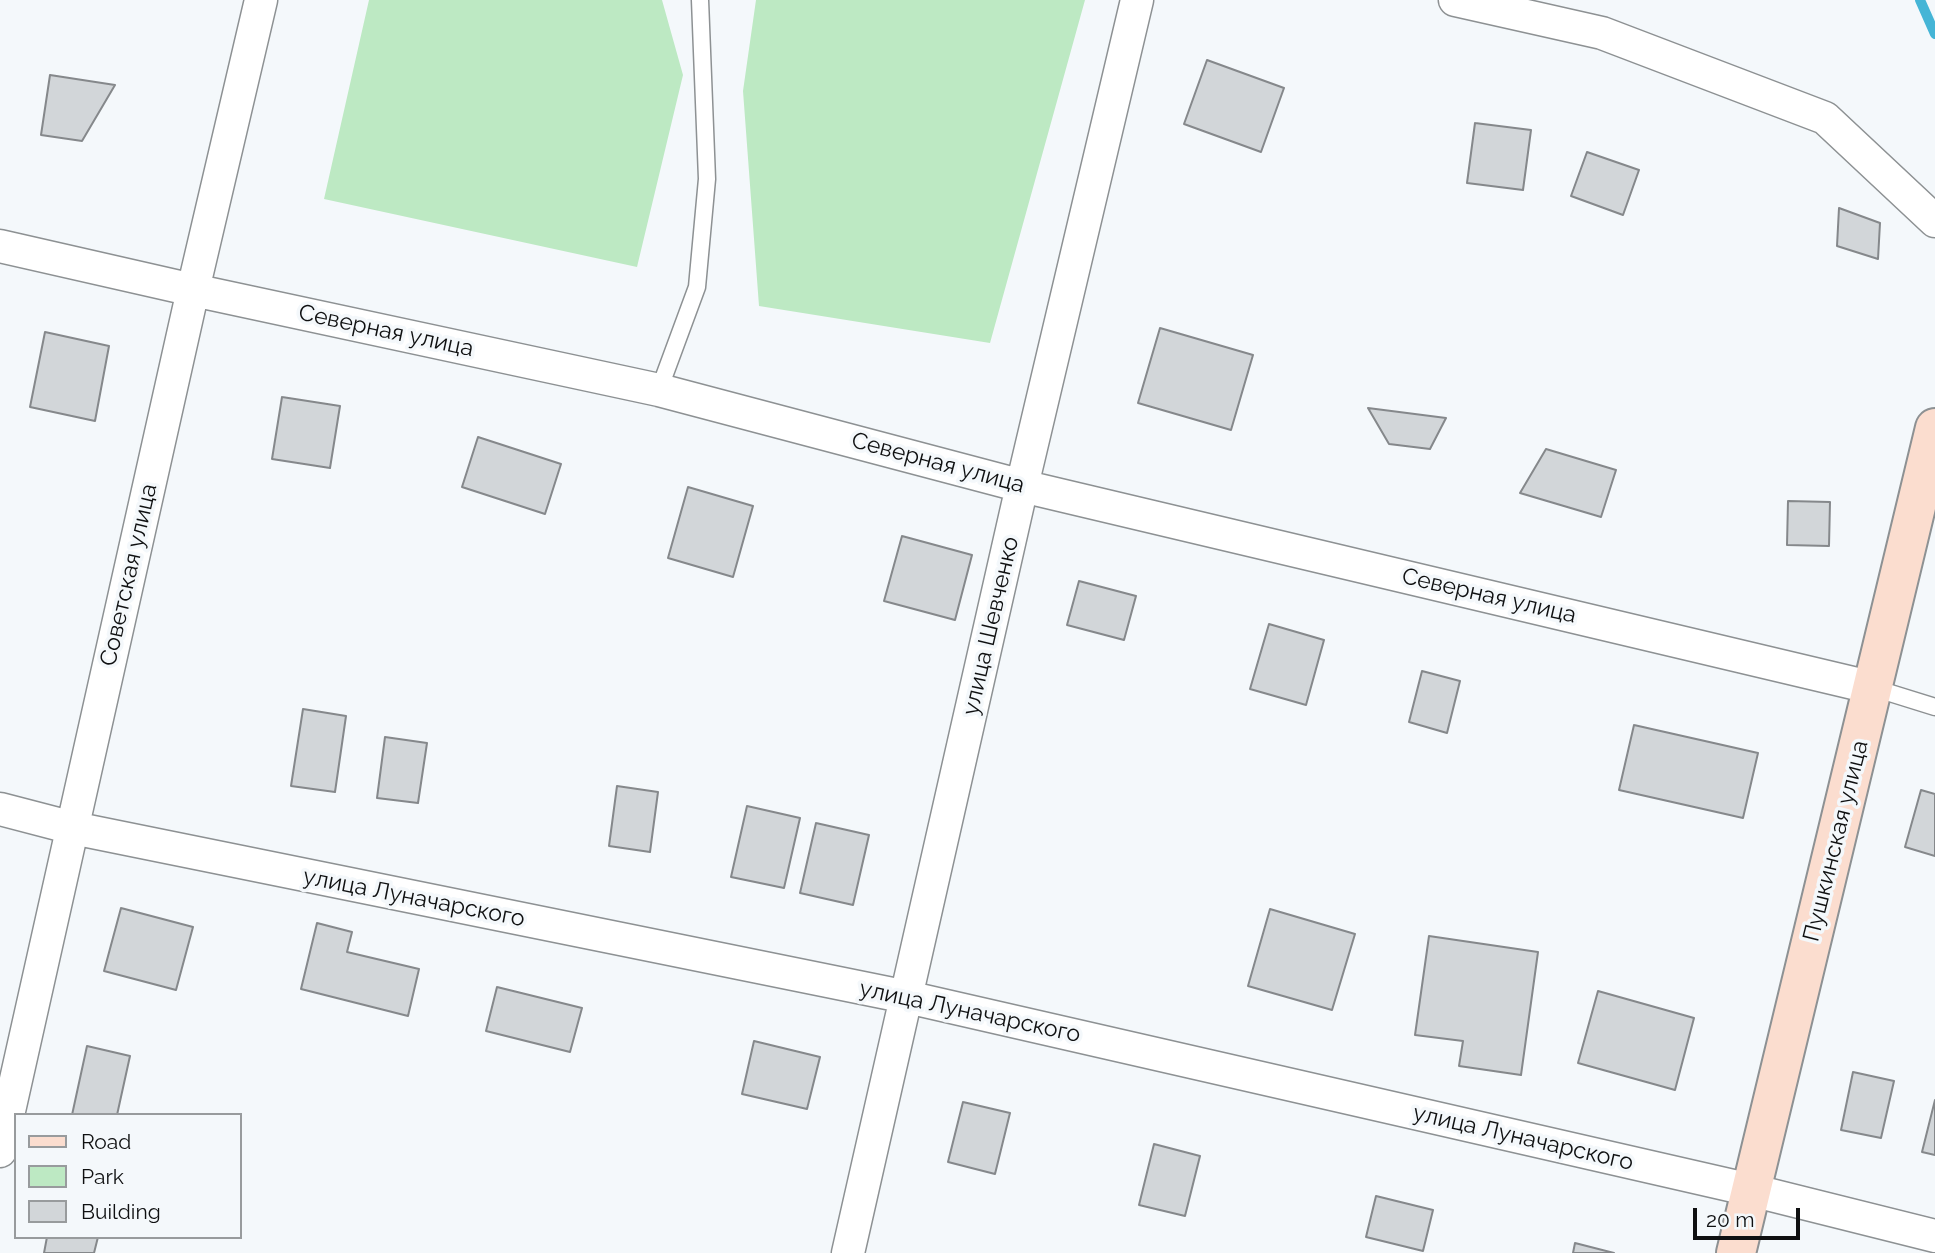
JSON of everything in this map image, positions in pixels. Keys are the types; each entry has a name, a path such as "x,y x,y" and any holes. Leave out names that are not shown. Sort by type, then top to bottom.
{"street":[{"name":"Советская улица","path":"0,1151 193,290 261,0"},
{"name":"улица Шевченко","path":"848,1253 1022,486 1137,0"},
{"path":"1455,0 1602,33 1825,118 1935,221"},
{"name":"Северная улица","path":"0,246 659,390 1022,486 1874,688"},
{"name":"Пушкинская улица","path":"1736,1253 1935,428"},
{"name":"улица Луначарского","path":"0,809 72,828 907,998 1751,1190 1935,1236"}],"lane":[{"path":"659,390 697,287 707,179 699,0"},
{"path":"1874,688 1935,707"}],"green space":[{"path":"369,0 662,0 683,75 637,267 324,199"},
{"path":"756,0 1085,0 990,343 759,306 743,91"}],"building":[{"path":"1207,60 1284,88 1261,152 1184,124"},
{"path":"50,75 115,85 82,141 41,135"},
{"path":"1475,123 1531,130 1523,190 1467,183"},
{"path":"1587,152 1639,170 1623,215 1571,196"},
{"path":"1839,208 1880,223 1878,259 1837,246"},
{"path":"1160,328 1253,355 1231,430 1138,403"},
{"path":"45,332 109,346 95,421 30,407"},
{"path":"282,397 340,406 330,468 272,459"},
{"path":"1368,408 1446,418 1430,449 1389,444"},
{"path":"478,437 561,464 545,514 462,487"},
{"path":"1546,449 1616,470 1601,517 1520,493"},
{"path":"688,487 753,506 733,577 668,558"},
{"path":"1788,501 1830,502 1829,546 1787,545"},
{"path":"902,536 972,555 955,620 884,601"},
{"path":"1079,581 1136,596 1124,640 1067,625"},
{"path":"1269,624 1324,640 1306,705 1250,689"},
{"path":"1422,671 1460,681 1447,733 1409,722"},
{"path":"303,709 346,716 335,792 291,786"},
{"path":"1634,725 1758,753 1743,818 1619,790"},
{"path":"385,737 427,743 418,803 377,798"},
{"path":"617,786 658,792 650,852 609,846"},
{"path":"1921,790 1935,794 1935,856 1905,847"},
{"path":"747,806 800,818 784,888 731,877"},
{"path":"816,823 869,835 853,905 800,893"},
{"path":"121,908 193,927 176,990 104,971"},
{"path":"1270,909 1355,934 1332,1010 1248,986"},
{"path":"317,923 352,932 347,952 419,969 408,1016 301,989"},
{"path":"1429,936 1538,952 1521,1075 1459,1066 1463,1041 1415,1035"},
{"path":"497,987 582,1008 570,1052 486,1031"},
{"path":"1598,991 1694,1018 1675,1090 1578,1063"},
{"path":"754,1041 820,1057 807,1109 742,1094"},
{"path":"87,1046 130,1056 117,1113 72,1113"},
{"path":"1853,1072 1894,1081 1881,1138 1841,1130"},
{"path":"1935,1100 1935,1155 1922,1152"},
{"path":"963,1102 1010,1113 995,1174 948,1162"},
{"path":"1154,1144 1200,1156 1185,1216 1139,1205"},
{"path":"1376,1196 1433,1210 1423,1251 1366,1237"},
{"path":"47,1239 98,1239 94,1253 44,1253"},
{"path":"1575,1243 1614,1253 1573,1253"}],"waterway":[{"path":"1920,0 1935,34"}]}
